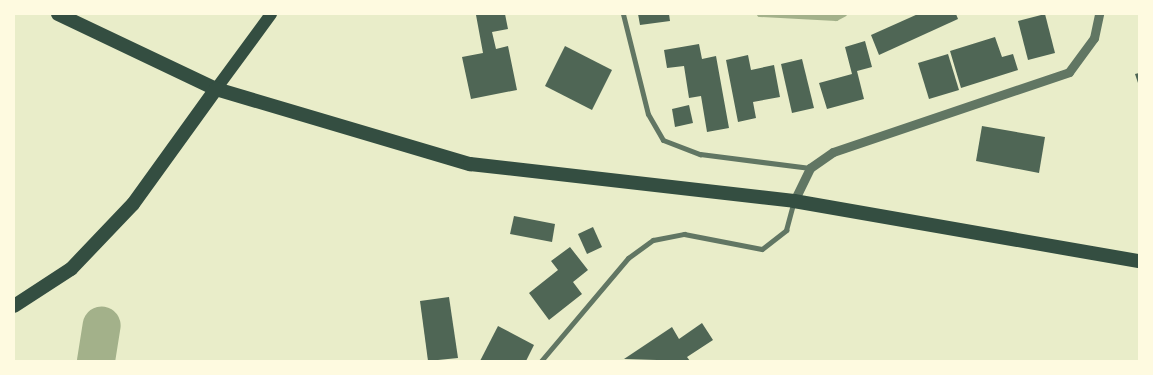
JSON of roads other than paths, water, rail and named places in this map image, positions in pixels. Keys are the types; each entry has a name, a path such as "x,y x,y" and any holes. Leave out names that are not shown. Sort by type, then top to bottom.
{"highway":[{"path":"58,14 216,89 470,164 794,201 1139,261"},
{"path":"14,306 72,268 126,211 216,89"}],"main road":[{"path":"216,89 271,14"}],"street":[{"path":"623,14 648,114 663,140 700,154 810,168"},
{"path":"541,361 628,258 653,240 684,234 762,249 786,230 794,201 810,168 833,152 1069,72 1094,38 1099,14"}],"waterway":[{"path":"760,14 836,18 844,14"},
{"path":"96,361 102,325"}]}
